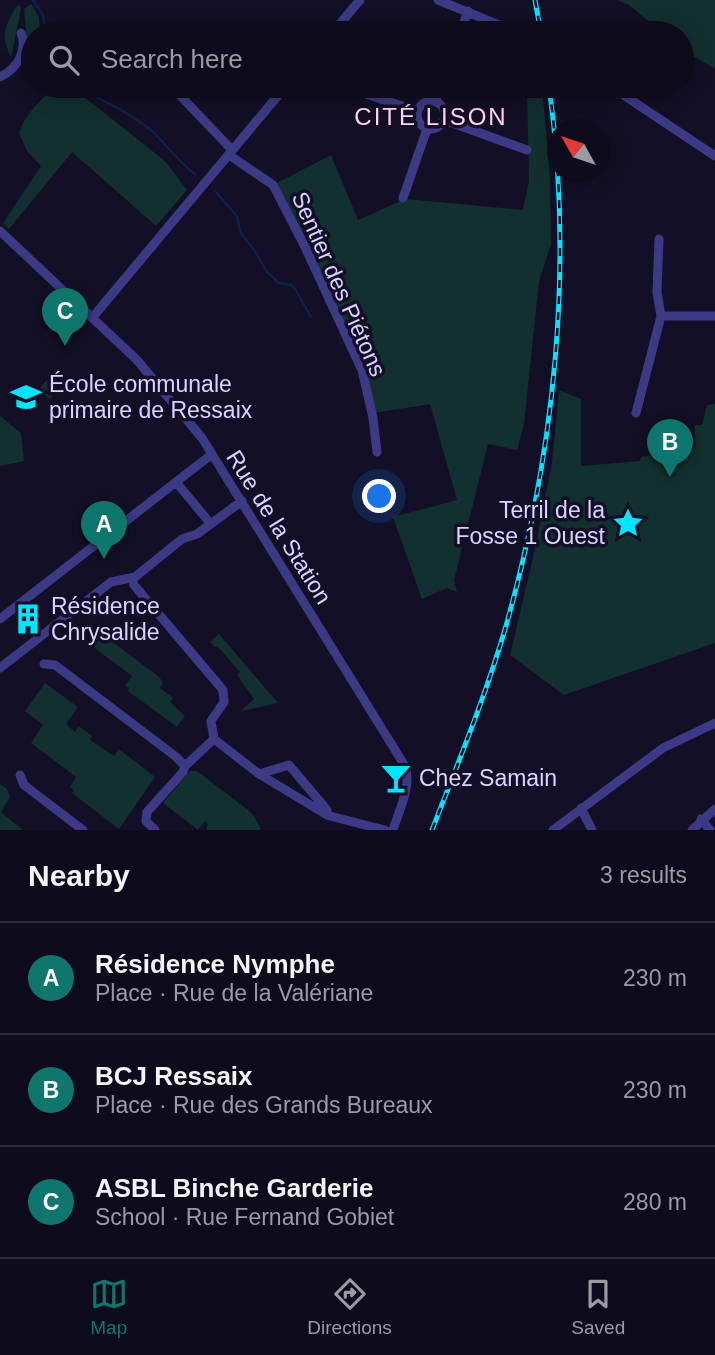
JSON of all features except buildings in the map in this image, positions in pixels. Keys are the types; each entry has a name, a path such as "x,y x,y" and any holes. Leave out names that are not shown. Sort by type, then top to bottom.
{"street":[{"path":"342,21 360,0"},
{"path":"438,0 492,21"},
{"path":"464,21 468,10"},
{"path":"0,77 8,72 21,55"},
{"name":"Sentier des Piétons","path":"182,98 230,152 273,185 362,370 373,418 377,452"},
{"path":"92,318 276,98"},
{"path":"378,98 417,111"},
{"path":"435,102 436,98"},
{"path":"628,98 715,156"},
{"path":"435,102 444,109 444,120 435,129 427,129 418,122 417,111 422,104 435,102"},
{"path":"444,120 527,150"},
{"path":"403,198 427,129"},
{"name":"Rue de la Station","path":"0,231 156,381 212,454 408,774 408,785 393,830"},
{"path":"636,413 661,316 657,292 659,239"},
{"path":"661,316 715,316"},
{"path":"0,619 212,454"},
{"path":"176,482 210,523"},
{"path":"0,668 111,582 132,578 182,539 197,534 242,501"},
{"path":"132,578 134,585 223,690 224,702 211,721 214,739 258,774 327,815 386,830"},
{"path":"44,664 54,665 185,766"},
{"path":"553,830 663,748 715,723"},
{"path":"151,829 146,821 147,812 183,772 185,766 214,739"},
{"path":"258,774 289,765 327,810 327,815"},
{"path":"20,775 24,785 83,830"},
{"path":"581,808 593,830"},
{"path":"692,830 715,809"},
{"path":"701,819 710,830"}],"green space":[{"path":"617,0 715,0 715,69 694,56 694,21 648,21 629,5"},
{"path":"18,4 21,8 11,58 5,36 10,18"},
{"path":"31,4 39,21 25,21 24,9"},
{"path":"44,98 86,98 165,161 187,190 156,226 72,152 9,229 3,223 41,166 27,151 19,133 25,119"},
{"path":"527,98 543,98 547,182 550,182 551,244 539,281 524,424 517,450 488,444 454,580 457,592 447,588 422,599 393,517 457,500 430,404 374,413 349,339 352,335 329,296 331,292 275,184 331,155 358,220 405,199 523,210 529,181"},
{"path":"53,373 65,382 50,399 38,390"},
{"name":"Terril de la Fosse 1 Ouest","path":"559,390 581,399 581,466 640,461 641,457 695,448 695,425 702,425 707,405 715,404 715,643 564,695 510,655 552,463"},
{"path":"0,416 21,433 24,461 0,466"},
{"path":"98,631 163,682 160,688 173,698 170,702 185,716 177,727 128,691 129,688 125,686 132,676 88,643"},
{"path":"219,634 278,703 241,711 254,699 237,675 240,672 217,646 210,642"},
{"path":"45,683 78,707 66,724 75,732 79,726 92,736 90,740 114,756 119,749 155,777 119,829 72,793 74,790 70,787 76,777 31,743 43,725 25,711"},
{"path":"190,771 197,771 248,810 261,830 206,830 208,824 205,821 198,830 163,803"},
{"path":"0,784 7,789 10,797 1,812 23,830 0,830"}],"waterway":[{"path":"33,0 44,21"},
{"path":"98,98 152,131 195,174"},
{"path":"215,191 237,216 240,232 267,272 279,283 291,285 295,289 311,317"}],"railway":[{"path":"535,0 539,21"},
{"path":"432,830 481,703 506,626 523,560 548,426 559,290 560,221 550,98"}],"place":[{"name":"ASBL Binche Garderie","path":"65,346"},
{"name":"École communale primaire de Ressaix","path":"26,397"},
{"name":"BCJ Ressaix","path":"670,477"},
{"name":"Terril de la Fosse 1 Ouest","path":"628,523"},
{"name":"Résidence Nymphe","path":"104,559"},
{"name":"Résidence Chrysalide","path":"28,619"},
{"name":"Chez Samain","path":"396,778"}],"district":[{"name":"CITÉ LISON","path":"431,116"}]}
